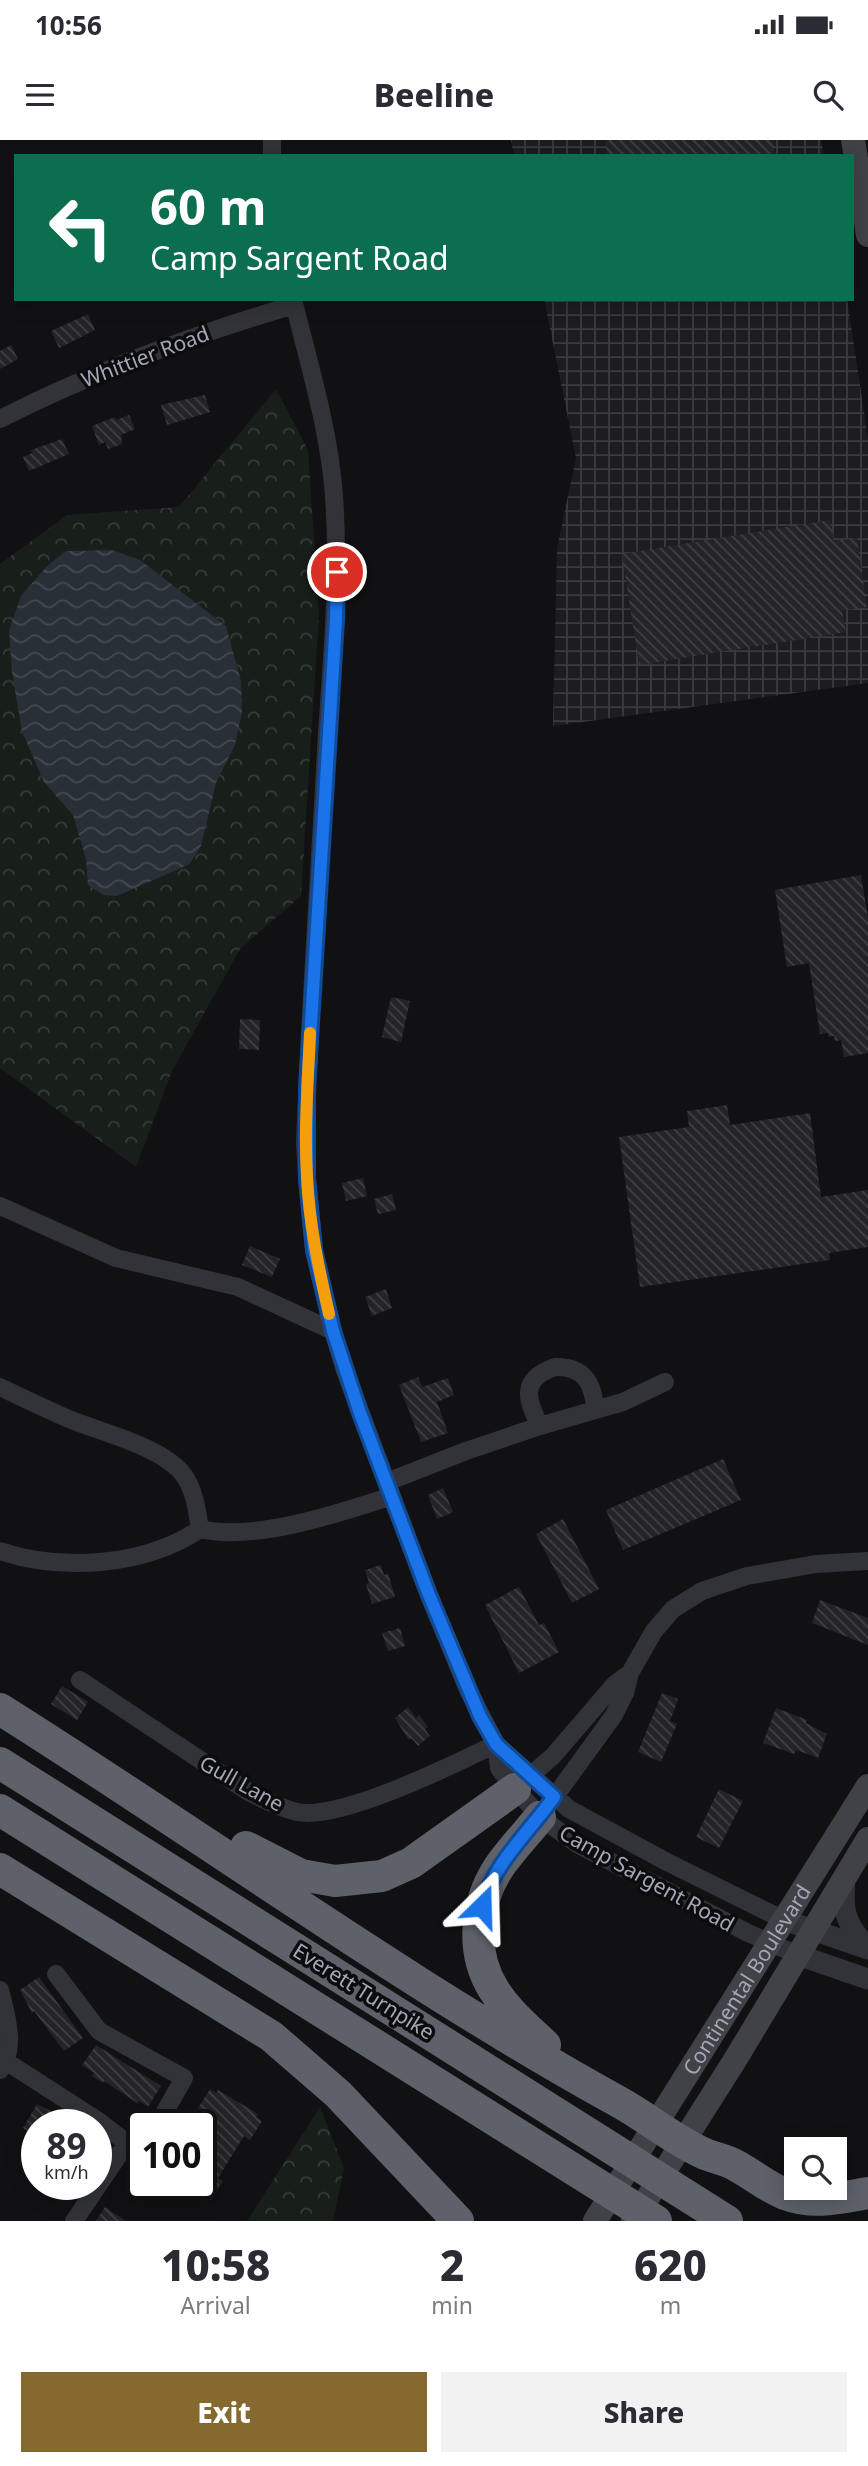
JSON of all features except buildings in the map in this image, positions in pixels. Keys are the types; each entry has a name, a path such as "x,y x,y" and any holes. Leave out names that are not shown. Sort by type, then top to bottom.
{"highway":[{"path":"0,1709 357,1943 572,2077 621,2103 704,2154 724,2174 799,2221"},
{"name":"Everett Turnpike","path":"0,1763 597,2138 663,2202"},
{"path":"133,1794 199,1819 281,1867 300,1875 335,1881 382,1876 411,1863 523,1782"},
{"path":"547,1807 499,1868 486,1892 479,1920 480,1956 494,1990 516,2017 545,2045 586,2072 621,2103"},
{"name":"Everett Turnpike","path":"0,1810 574,2169 663,2202 727,2221"},
{"path":"0,1869 271,2036 338,2094 457,2221"},
{"path":"704,2154 732,2163 785,2194 830,2200 866,2193"}],"main road":[{"path":"853,140 868,235"},
{"name":"Continental Boulevard","path":"595,2221 868,1786"},
{"name":"Continental Boulevard","path":"633,2221 663,2202 811,1930 868,1839"}],"street":[{"name":"Whittier Road","path":"0,418 140,355 294,302"},
{"name":"Camp Sargent Road","path":"294,302 317,386 327,440 337,548 336,620 306,1142 314,1250 333,1331 360,1413 468,1690 496,1744 499,1768 523,1782 576,1844 770,1944 798,1955"},
{"path":"0,1206 116,1258 238,1287 333,1331"},
{"path":"540,1426 530,1406 528,1391 539,1375 555,1367 572,1368 589,1381 595,1394 596,1410"},
{"path":"0,1552 58,1561 113,1560 166,1548 183,1541 200,1529 218,1533 290,1525 343,1512 466,1451 623,1402 665,1382"},
{"path":"0,1387 155,1453 170,1462 183,1475 192,1491 200,1529"},
{"path":"547,1807 614,1714 625,1693 630,1672 662,1619 685,1601 719,1584 747,1576 816,1564 868,1561"},
{"path":"816,1564 868,1572"},
{"path":"523,1782 553,1756 614,1685 630,1672"},
{"name":"Gull Lane","path":"80,1680 247,1791 298,1812 336,1810 399,1787 496,1744"},
{"name":"Camp Sargent Road","path":"547,1807 569,1809 611,1834 785,1920"},
{"path":"845,1877 844,1913 855,1934 868,1949"},
{"path":"785,1920 868,1949"},
{"path":"798,1955 868,1979"},
{"path":"55,1974 99,2031 184,2078 166,2109"},
{"path":"0,1990 7,2018 4,2066 126,2138"},
{"path":"74,2221 126,2153"}],"shaded area":[{"path":"511,140 821,140 824,154 514,154"},
{"path":"544,301 847,301 868,438 868,683 553,726 557,548 576,458"}],"green space":[{"path":"276,389 308,450 319,614 301,896 240,949 172,1071 136,1167 0,1068 0,564 67,515 179,507"},
{"path":"320,2107 344,2168 333,2221 247,2221"}],"water":[{"path":"112,550 140,560 226,626 241,681 242,712 235,745 216,783 201,846 190,864 117,896 103,895 88,885 86,859 73,815 44,782 22,732 12,672 9,630 21,596 47,566 66,551"}],"slow traffic":[{"path":"310,1033 307,1179 314,1250 329,1314"}],"route":[{"path":"337,572 307,1088 306,1142 310,1214 314,1250 345,1371 429,1595 468,1690 496,1744 554,1797 499,1868 482,1906"}]}
